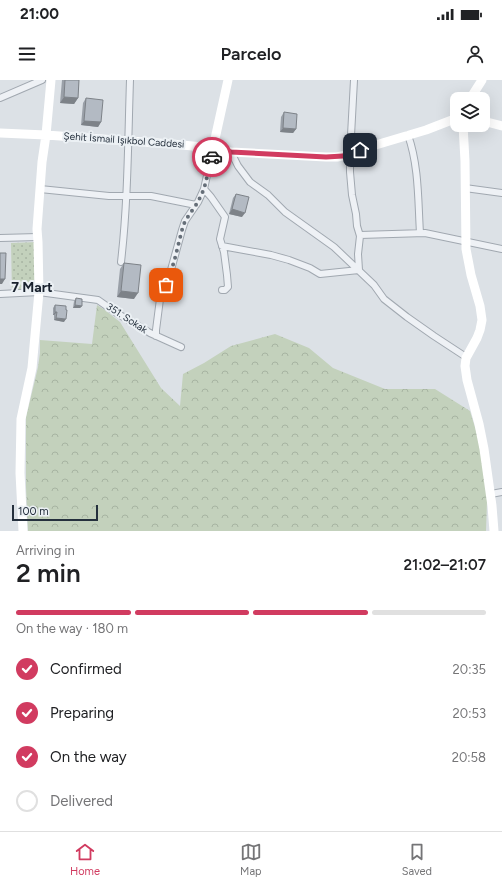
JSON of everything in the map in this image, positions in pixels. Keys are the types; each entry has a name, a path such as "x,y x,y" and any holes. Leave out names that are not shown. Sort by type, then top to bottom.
{"street":[{"path":"0,98 42,80"},
{"path":"23,531 20,473 21,419 32,368 39,292 37,228 42,162 51,80"},
{"path":"121,262 126,196 130,80"},
{"path":"156,336 160,299 169,278 182,230 185,221 196,205 204,189 228,80"},
{"path":"354,80 350,154 352,195 360,235 358,254 360,270"},
{"path":"474,92 482,80"},
{"name":"Şehit İsmail Işıkbol Caddesi","path":"0,133 46,134 128,140 213,148 231,152 337,157 426,130 450,121"},
{"path":"490,123 502,126"},
{"path":"464,132 465,241 467,259 480,306 482,320 477,338 466,357 465,362 466,373 482,435 491,494 494,531"},
{"path":"408,135 416,162 420,233"},
{"path":"231,152 238,166 250,182 268,195 285,212 334,247 360,270 374,285 384,299 466,357"},
{"path":"465,188 502,193"},
{"path":"40,189 109,196 151,196 196,205"},
{"path":"204,189 211,196 225,217 220,239 228,287 225,290 222,290"},
{"path":"360,235 425,233 502,249"},
{"path":"0,238 38,237"},
{"path":"222,246 271,255 289,260 320,274 360,270"},
{"name":"351. Sokak","path":"0,294 39,292 98,300 115,312 156,336 181,348"},
{"path":"491,494 502,492"}],"green space":[{"path":"38,242 39,292 12,293 11,243"},
{"path":"97,305 120,322 161,388 180,406 183,374 231,346 275,334 309,348 333,368 385,389 435,389 470,411 482,450 487,501 486,531 28,531 26,487 26,417 38,367 40,340 92,344"}],"building":[{"path":"65,80 79,80 78,98 64,97"},
{"path":"86,98 103,100 101,122 84,121"},
{"path":"284,112 297,114 296,129 283,128"},
{"path":"236,194 249,197 245,213 232,209"},
{"path":"0,253 6,253 5,279 0,279"},
{"path":"124,263 141,265 138,293 121,291"},
{"path":"76,298 82,299 82,306 75,305"},
{"path":"55,305 66,306 66,319 56,318 57,312 55,312"}],"way so far":[{"path":"166,285 185,221 198,202 204,189 212,157"}],"district":[{"name":"7 Mart","path":"32,287"}],"route":[{"path":"212,157 213,148 231,152 314,157 337,157 360,150"}]}
